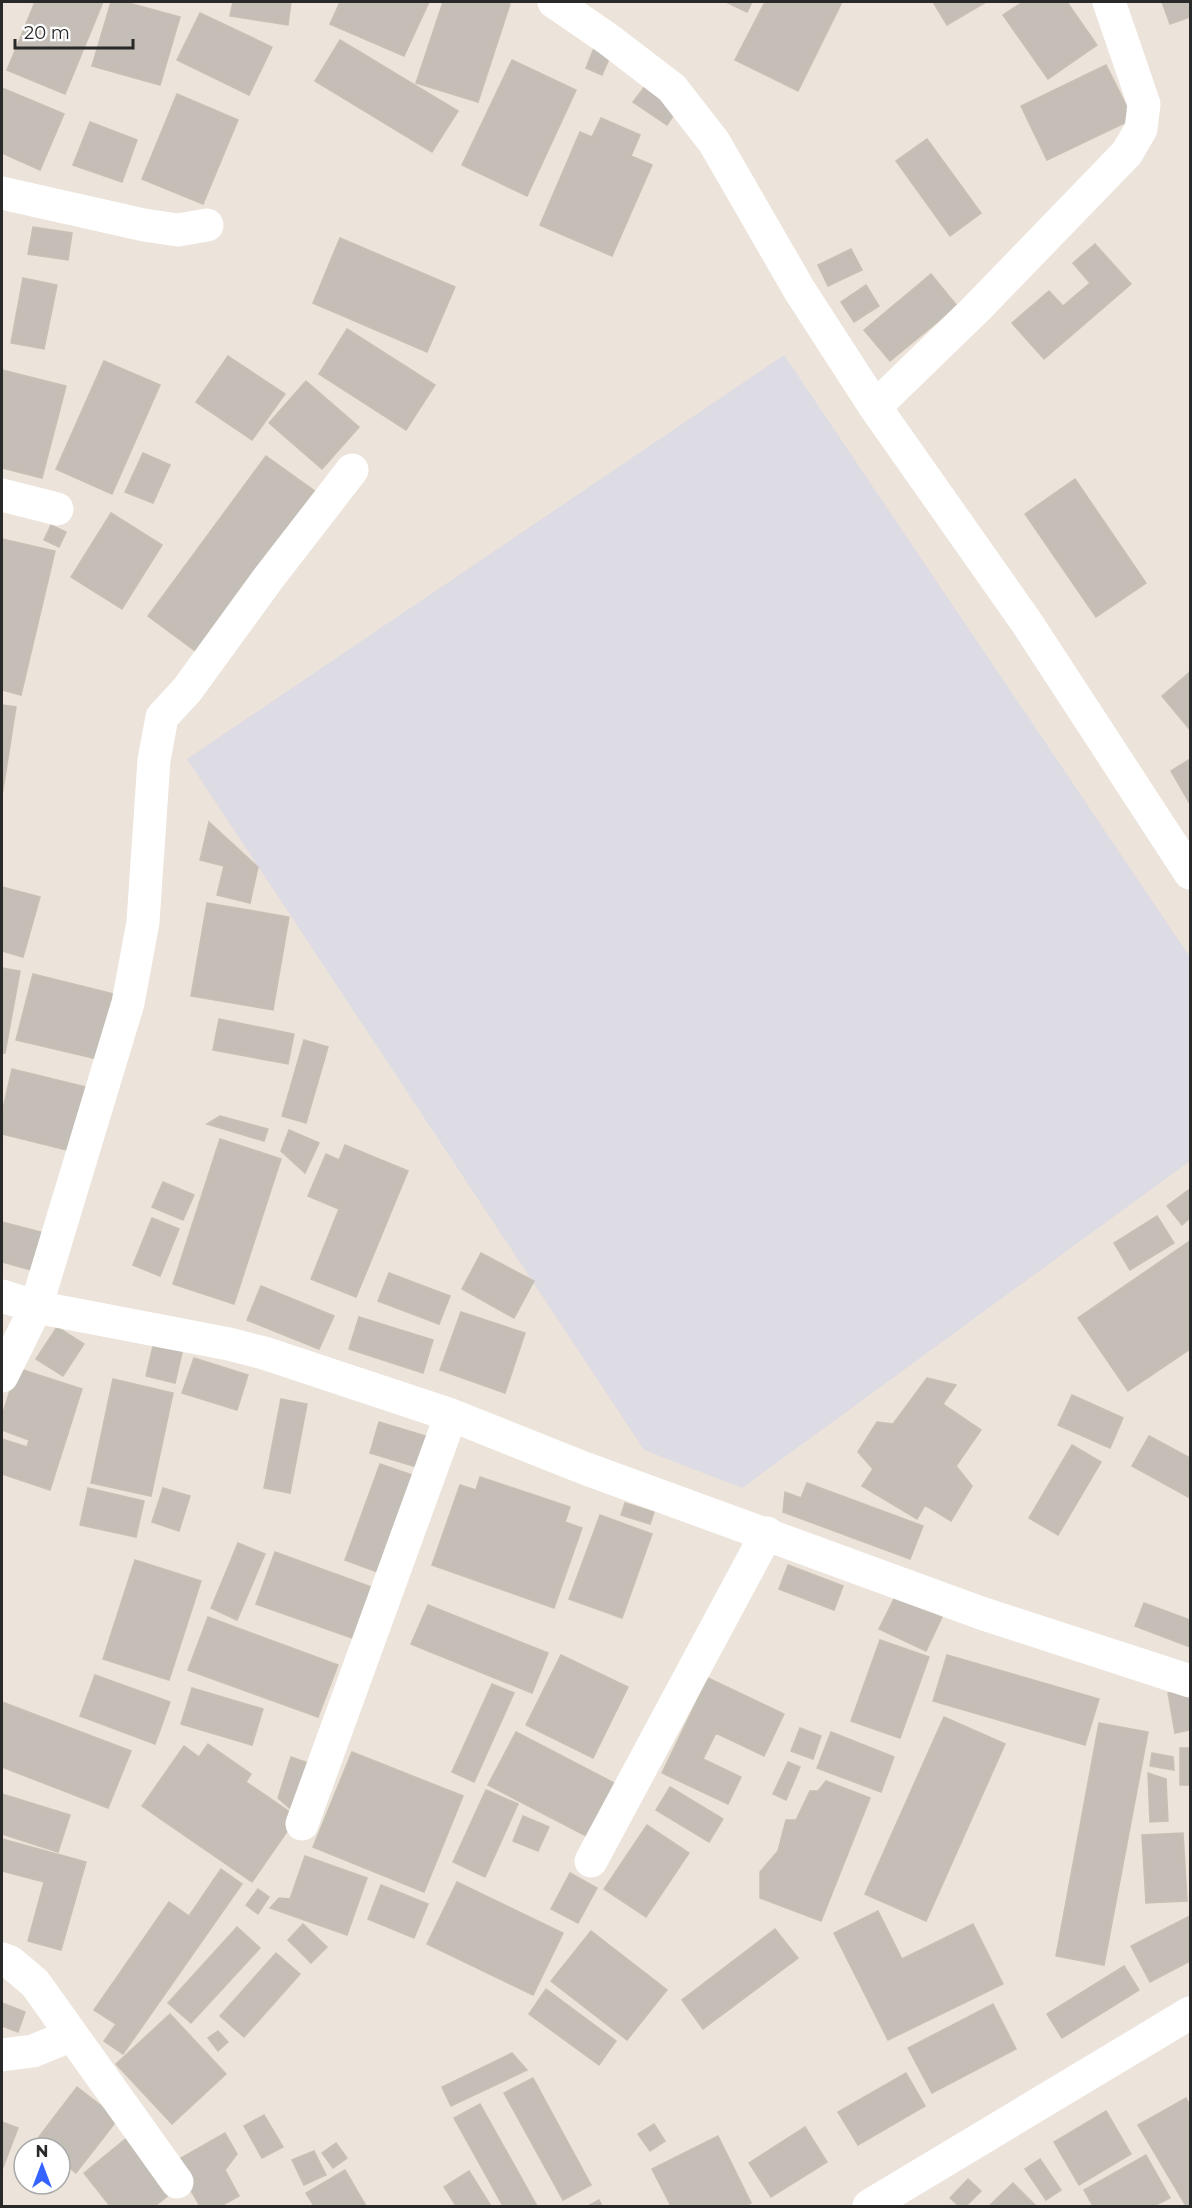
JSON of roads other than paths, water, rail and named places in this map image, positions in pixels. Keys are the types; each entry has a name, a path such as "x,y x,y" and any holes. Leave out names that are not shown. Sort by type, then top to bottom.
{"street":[{"path":"554,2 608,39 672,88 714,142 800,291 875,407 1027,623 1191,873"},
{"path":"875,407 1073,209 1127,153 1137,137 1141,129 1144,104 1109,2"},
{"path":"2,193 178,230 207,225"},
{"path":"2,1376 36,1307 128,1003 143,922 154,760 162,717 187,690 267,580 352,470"},
{"path":"2,495 57,508"},
{"path":"2,1296 36,1307 229,1344 451,1415 584,1468 981,1613 1191,1681"},
{"path":"302,1824 451,1415"},
{"path":"591,1861 767,1533"},
{"path":"2,1959 10,1962 35,1983 177,2182"},
{"path":"869,2206 1191,2013"},
{"path":"2,2055 33,2051 72,2035"}]}
